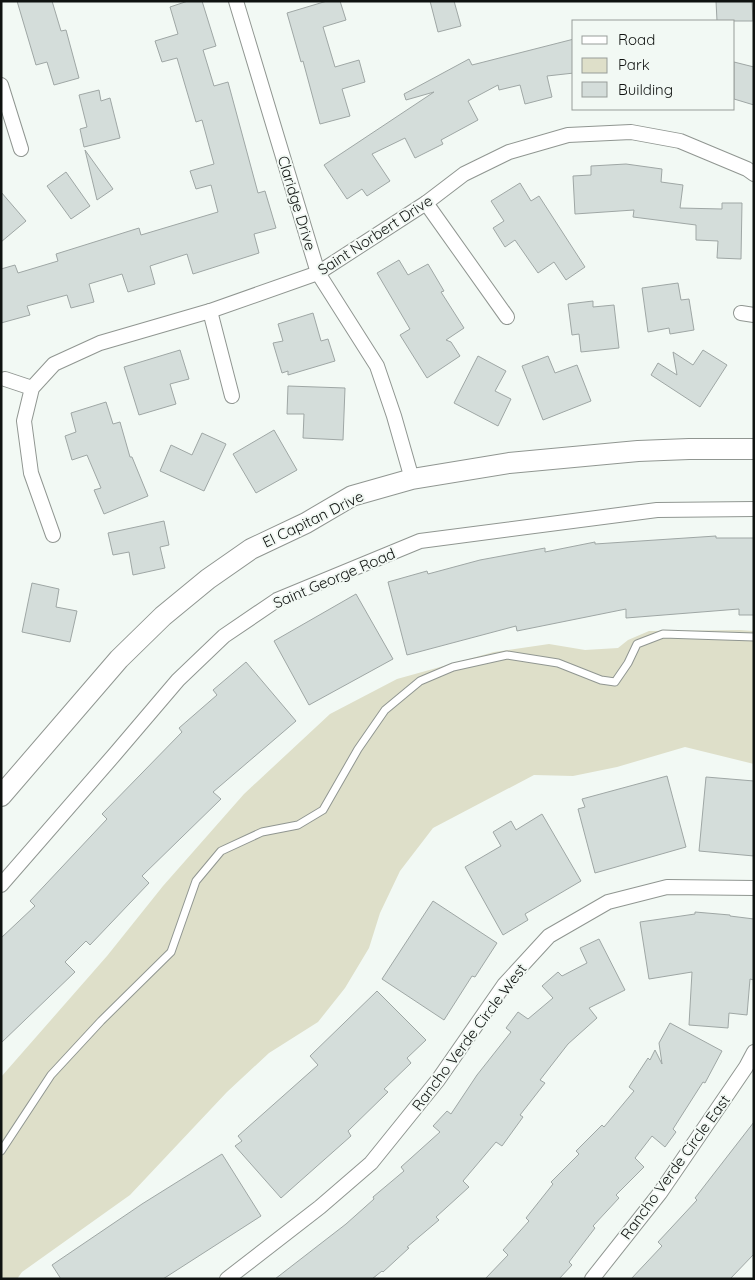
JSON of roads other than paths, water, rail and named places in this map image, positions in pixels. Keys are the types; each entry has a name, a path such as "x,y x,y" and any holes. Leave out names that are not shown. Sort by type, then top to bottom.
{"street":[{"name":"Claridge Drive","path":"236,1 318,273 377,366 412,479"},
{"path":"1,85 21,149"},
{"name":"Saint Norbert Drive","path":"54,535 31,473 24,421 32,388 54,364 100,343 210,311 318,273 426,204 464,174 509,152 568,135 631,132 680,141 747,169 754,174"},
{"path":"426,204 507,317"},
{"path":"210,311 232,396"},
{"path":"5,379 32,388"},
{"name":"El Capitan Drive","path":"1,796 119,659 163,616 208,579 251,549 306,523 352,496 412,479 509,463 576,455 689,448 754,449"},
{"name":"Saint George Road","path":"1,884 116,754 178,680 224,636 277,600 420,541 657,510 754,510"},
{"name":"Rancho Verde Circle West","path":"227,1279 320,1207 370,1163 438,1080 504,985 549,936 608,902 666,887 754,888"},
{"name":"Rancho Verde Circle East","path":"592,1279 660,1193 746,1067 754,1052"}],"lane":[{"path":"1,1151 51,1075 101,1021 171,952 196,881 221,851 262,832 298,825 323,810 358,749 385,710 420,681 453,667 506,655 558,663 601,680 615,682 628,663 637,644 663,634 754,637"}]}
